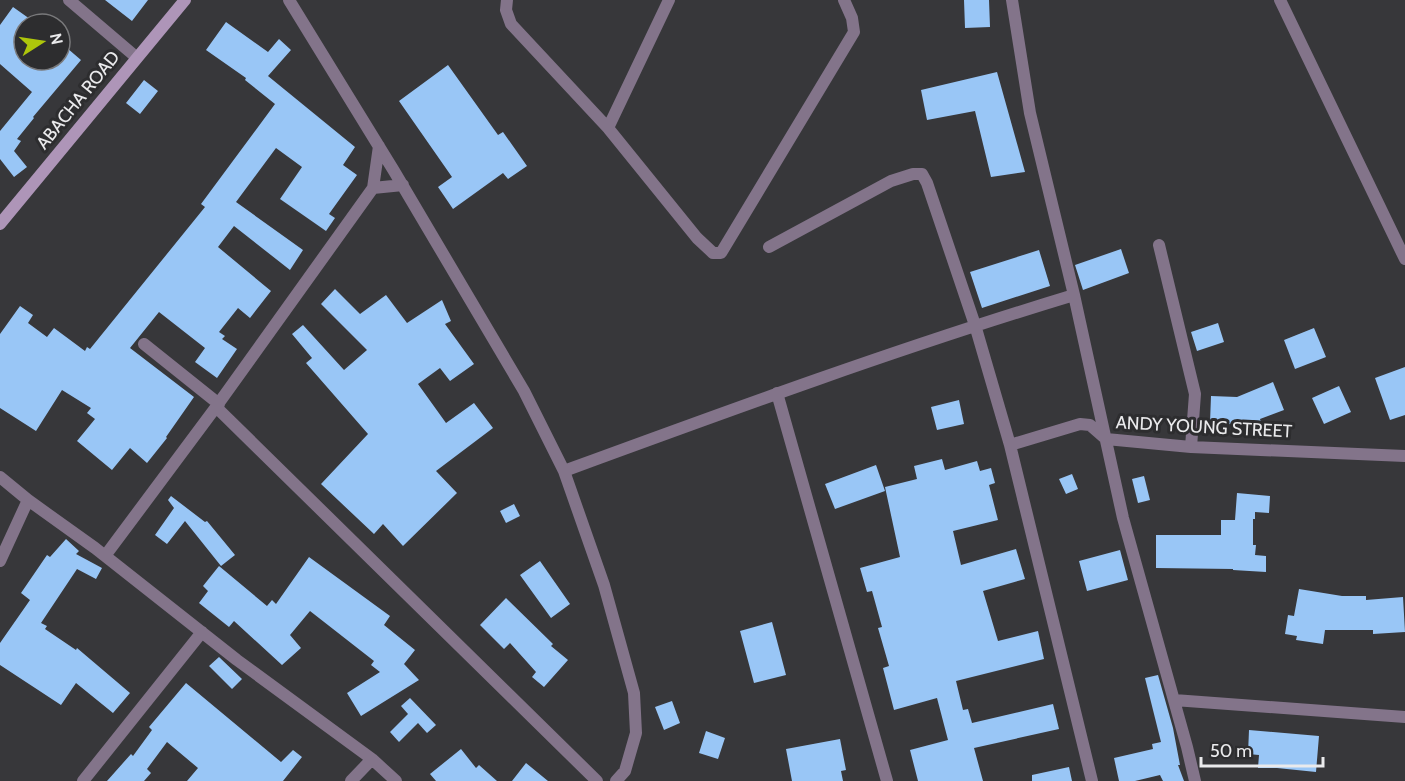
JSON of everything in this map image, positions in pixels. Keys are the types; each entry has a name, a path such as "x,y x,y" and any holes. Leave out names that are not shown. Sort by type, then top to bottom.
{"street":[{"path":"69,0 136,57"},
{"name":"ABACHA ROAD","path":"0,224 185,0"},
{"path":"289,0 403,185 524,391 564,471 604,585 634,693 636,733 625,771 616,781"},
{"path":"507,0 506,10 511,24 608,128 697,238 713,253 721,253 854,32 852,18 844,0"},
{"path":"608,128 669,0"},
{"path":"1012,0 1030,113 1074,296 1123,518 1195,781"},
{"path":"1280,0 1405,259"},
{"path":"105,556 217,406 373,188 379,146"},
{"path":"769,247 891,181 913,174 921,174 927,183 975,325 1010,445 1092,781"},
{"path":"373,188 403,185"},
{"path":"1159,245 1195,394 1191,447"},
{"path":"564,471 777,393 975,325 1074,296"},
{"path":"144,344 217,406 597,781"},
{"path":"777,393 887,781"},
{"name":"ANDY YOUNG STREET","path":"1010,445 1080,424 1090,424 1106,439 1191,447 1405,456"},
{"path":"0,477 372,759 396,781"},
{"path":"0,561 28,500"},
{"path":"83,781 202,632"},
{"path":"1174,700 1405,717"},
{"path":"351,781 372,759"}],"building":[{"path":"105,0 148,0 132,21"},
{"path":"964,0 989,0 990,27 965,28"},
{"path":"13,7 20,12 12,12 12,72 71,72 17,139 21,141 14,151 27,167 14,177 0,159 0,131 32,92 0,64 0,25"},
{"path":"226,22 268,52 279,39 291,50 268,76 355,147 343,165 357,175 329,214 335,218 326,231 280,199 302,167 276,148 236,202 303,250 290,270 234,226 218,247 271,291 250,318 238,308 219,332 225,336 222,339 237,349 217,378 195,362 205,348 159,312 130,348 194,397 147,463 130,448 112,470 77,441 95,419 87,413 91,408 62,390 36,431 0,408 0,334 20,306 33,315 28,323 47,337 54,328 85,351 87,347 90,349 205,207 201,204 275,104 245,80 246,78 206,50"},
{"path":"72,52 81,60 72,71"},
{"path":"448,65 498,135 503,132 527,166 508,179 503,173 453,209 438,187 452,177 399,101"},
{"path":"997,72 1025,172 991,177 975,111 927,120 921,90"},
{"path":"144,80 158,91 140,114 126,103"},
{"path":"1121,249 1129,273 1083,290 1075,265"},
{"path":"1039,250 1050,286 982,308 970,272"},
{"path":"335,289 360,314 386,295 407,323 442,300 451,321 445,324 474,364 450,381 440,368 418,384 446,423 474,403 493,428 436,471 457,493 403,546 383,524 374,534 321,484 368,434 306,363 312,358 292,334 303,325 344,370 367,350 321,304"},
{"path":"1218,323 1224,342 1197,351 1191,332"},
{"path":"1314,328 1326,357 1295,369 1284,340"},
{"path":"1405,367 1405,415 1390,420 1375,378"},
{"path":"1273,382 1284,410 1260,419 1262,426 1249,430 1247,425 1210,423 1211,396 1237,397"},
{"path":"1339,386 1351,412 1324,424 1312,398"},
{"path":"959,400 964,424 937,430 931,407"},
{"path":"942,459 945,470 977,461 980,471 991,468 995,483 989,485 998,520 953,531 961,565 1016,549 1025,579 983,591 998,641 1038,631 1044,659 956,681 963,710 968,709 972,723 1053,704 1059,729 974,748 983,781 918,781 910,750 948,740 937,698 894,710 883,668 889,666 878,628 882,627 872,591 867,592 860,568 900,557 885,487 917,479 914,466"},
{"path":"876,465 885,491 835,509 825,484"},
{"path":"1072,474 1078,489 1066,494 1059,479"},
{"path":"1144,476 1150,500 1138,503 1132,479"},
{"path":"1237,493 1270,496 1269,513 1255,512 1255,519 1253,519 1255,555 1266,556 1266,572 1156,568 1156,535 1221,535 1221,520 1235,520"},
{"path":"171,496 205,522 207,521 235,555 221,566 185,521 167,544 155,535 174,508 168,500"},
{"path":"514,504 520,516 506,523 500,511"},
{"path":"66,539 79,551 76,554 102,568 96,579 77,569 41,623 47,626 45,629 76,650 77,648 130,693 113,713 76,683 61,705 0,665 0,643 30,600 21,593 47,555 50,557"},
{"path":"1120,550 1128,580 1087,591 1079,561"},
{"path":"309,557 390,616 384,625 415,650 404,664 419,680 361,716 347,693 380,672 371,665 374,661 310,611 290,635 301,648 282,665 234,621 229,627 199,603 208,591 203,586 219,566 267,606 272,600 276,604"},
{"path":"540,561 570,604 551,618 520,575"},
{"path":"1299,589 1342,596 1366,596 1366,600 1403,597 1405,632 1373,634 1373,630 1325,630 1323,644 1296,640 1297,636 1285,634 1288,615 1294,616"},
{"path":"506,598 553,644 551,646 568,660 544,687 532,677 536,672 510,643 504,649 480,625"},
{"path":"772,622 786,675 754,683 740,631"},
{"path":"219,657 242,679 232,689 209,666"},
{"path":"1158,675 1173,728 1180,765 1178,765 1184,781 1163,781 1160,775 1135,781 1119,781 1114,758 1153,749 1152,744 1161,742 1145,678"},
{"path":"186,683 281,762 293,750 302,757 283,781 187,781 198,768 167,742 147,769 151,773 144,781 107,781 131,754 133,756 152,730 149,727"},
{"path":"410,698 436,725 427,733 418,723 399,742 390,732 408,714 401,706"},
{"path":"672,701 680,723 664,730 655,707"},
{"path":"1249,730 1319,736 1316,772 1258,768 1259,755 1248,754"},
{"path":"706,731 725,738 718,759 699,753"},
{"path":"840,739 846,770 841,771 843,781 792,781 786,749"},
{"path":"461,749 476,768 479,765 497,781 436,781 430,774"},
{"path":"526,763 548,781 512,781"},
{"path":"1069,767 1072,781 1032,781 1032,775"}]}
